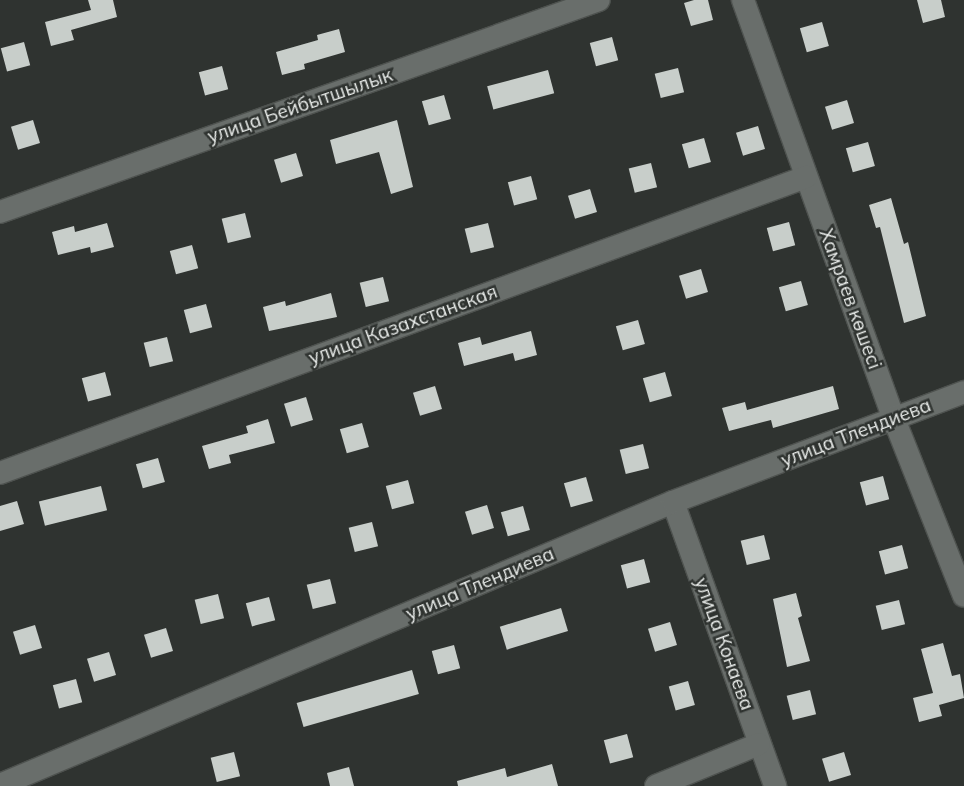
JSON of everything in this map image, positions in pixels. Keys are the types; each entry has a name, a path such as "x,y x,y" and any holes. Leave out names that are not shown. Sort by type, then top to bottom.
{"street":[{"name":"улица Бейбытшылык","path":"0,212 599,0"},
{"name":"Хамраев көшесі","path":"743,0 894,418 964,596"},
{"name":"улица Казахстанская","path":"0,473 806,178"},
{"name":"улица Тлендиева","path":"0,785 673,502 964,392"},
{"name":"улица Конаева","path":"673,502 775,786"},
{"path":"656,786 759,744"}],"building":[{"path":"88,0 113,0 117,17 71,30 74,40 51,46 45,22 91,10"},
{"path":"694,0 708,0 713,20 691,26 684,3"},
{"path":"917,0 941,0 945,17 923,23"},
{"path":"822,22 829,46 807,52 800,28"},
{"path":"339,29 345,52 304,64 305,69 282,75 276,52 318,40 317,35"},
{"path":"612,37 618,60 596,66 590,43"},
{"path":"24,42 30,65 7,71 1,48"},
{"path":"222,66 228,89 205,95 199,72"},
{"path":"678,68 684,92 661,98 655,74"},
{"path":"548,70 554,93 493,109 487,86"},
{"path":"444,95 451,119 429,125 422,101"},
{"path":"847,100 854,123 832,130 825,107"},
{"path":"33,120 40,143 18,150 11,127"},
{"path":"397,120 413,187 391,194 379,152 336,164 330,140"},
{"path":"758,126 765,149 743,156 736,133"},
{"path":"704,138 711,162 689,168 682,144"},
{"path":"868,142 875,166 853,172 846,148"},
{"path":"296,153 303,176 281,183 274,160"},
{"path":"651,163 657,187 635,193 629,169"},
{"path":"531,176 537,199 514,205 508,182"},
{"path":"590,189 597,212 575,219 568,196"},
{"path":"891,198 904,244 908,242 926,316 904,323 880,227 876,228 869,205"},
{"path":"245,213 251,237 228,243 222,219"},
{"path":"789,222 795,245 773,251 767,228"},
{"path":"107,223 114,247 91,253 90,247 58,255 52,232 74,226 75,232"},
{"path":"488,223 494,247 471,253 465,229"},
{"path":"192,245 198,268 176,274 170,251"},
{"path":"701,269 708,292 686,299 679,276"},
{"path":"383,277 389,301 366,307 360,283"},
{"path":"801,281 808,305 786,311 779,287"},
{"path":"331,293 337,317 269,331 263,307 285,301 286,306"},
{"path":"206,304 212,327 190,333 184,310"},
{"path":"638,320 645,344 623,350 616,326"},
{"path":"531,331 537,355 515,361 513,353 464,366 458,343 480,337 482,345"},
{"path":"167,337 173,361 150,367 144,343"},
{"path":"105,372 111,395 88,401 82,378"},
{"path":"665,372 672,396 650,402 643,378"},
{"path":"435,386 442,409 420,416 413,393"},
{"path":"833,386 839,409 773,428 771,420 729,431 722,408 745,402 747,410"},
{"path":"306,397 313,420 291,427 284,404"},
{"path":"268,419 275,443 229,455 231,463 209,469 202,446 248,433 246,426"},
{"path":"362,423 369,447 347,453 340,429"},
{"path":"643,444 649,468 626,474 620,450"},
{"path":"158,458 165,482 143,488 136,464"},
{"path":"883,476 889,499 866,505 860,482"},
{"path":"586,477 593,501 571,507 564,483"},
{"path":"408,480 414,503 392,509 386,486"},
{"path":"101,486 107,510 45,526 39,501"},
{"path":"17,501 24,524 0,531 0,506"},
{"path":"487,505 494,528 472,535 465,512"},
{"path":"523,506 530,530 508,536 501,512"},
{"path":"372,522 378,546 355,552 349,528"},
{"path":"764,535 770,559 747,565 741,541"},
{"path":"902,545 908,568 885,574 879,551"},
{"path":"644,559 650,582 627,588 621,565"},
{"path":"330,579 336,603 313,609 307,585"},
{"path":"796,593 802,616 798,618 810,661 787,667 773,599"},
{"path":"218,594 224,618 201,624 195,600"},
{"path":"269,597 275,620 252,626 246,603"},
{"path":"899,600 905,624 882,630 876,606"},
{"path":"561,608 568,631 507,650 500,627"},
{"path":"670,622 677,645 655,652 648,629"},
{"path":"35,625 42,648 20,655 13,632"},
{"path":"166,628 173,651 151,658 144,635"},
{"path":"943,643 952,676 960,674 964,698 939,705 942,716 919,722 913,698 933,693 921,649"},
{"path":"454,645 460,668 438,674 432,651"},
{"path":"109,652 116,675 94,682 87,659"},
{"path":"412,670 419,694 304,727 297,703"},
{"path":"76,679 82,702 59,708 53,685"},
{"path":"688,681 695,705 676,711 669,687"},
{"path":"810,690 816,714 793,720 787,696"},
{"path":"627,734 633,757 610,763 604,740"},
{"path":"234,752 240,776 217,782 211,758"},
{"path":"844,752 851,775 829,782 822,759"},
{"path":"552,764 558,786 458,786 457,781 505,768 507,777"},
{"path":"349,767 354,786 330,786 327,773"}]}
